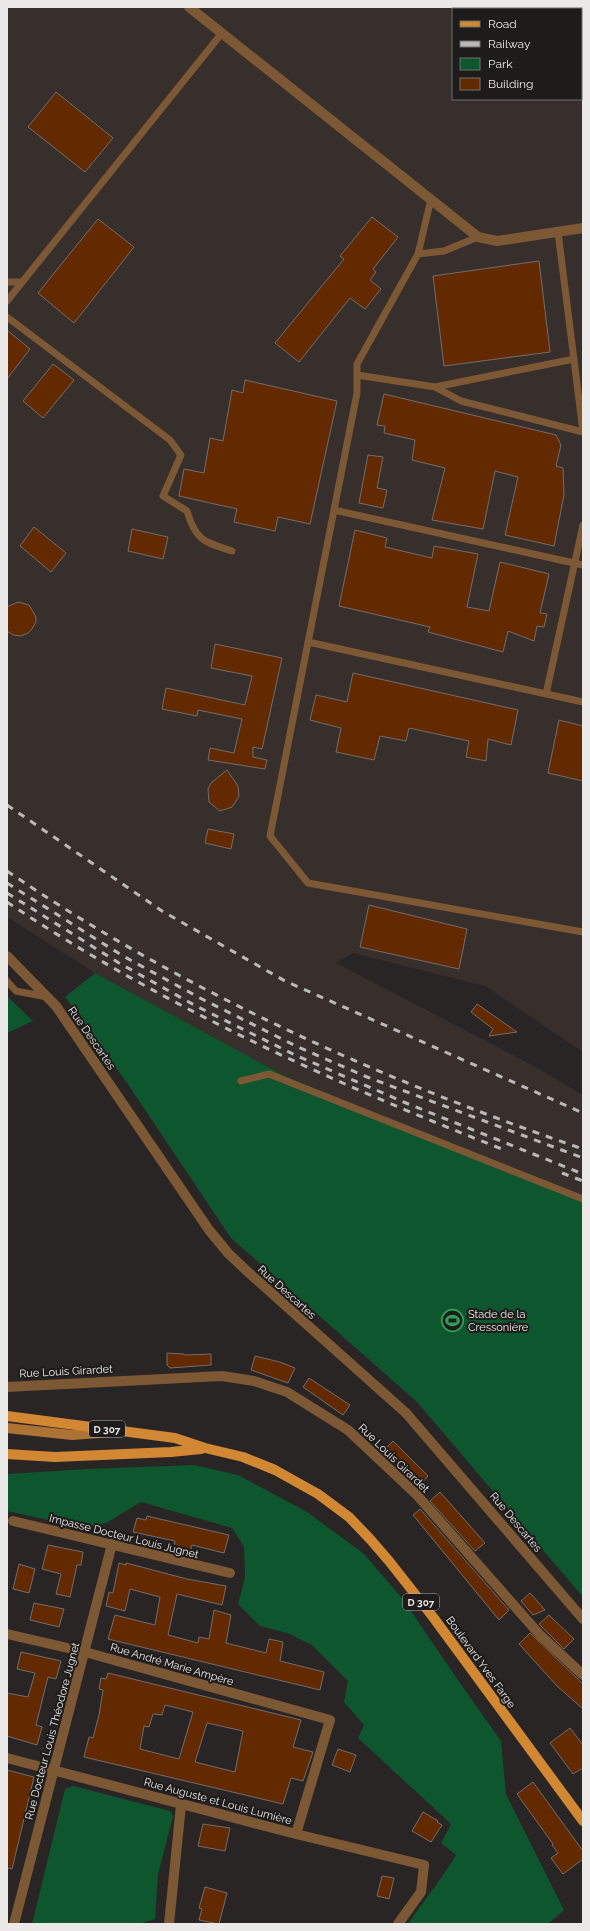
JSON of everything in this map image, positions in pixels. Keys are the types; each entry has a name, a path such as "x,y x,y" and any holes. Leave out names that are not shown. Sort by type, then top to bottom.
{"main road":[{"name":"Boulevard Yves Farge","path":"7,1416 175,1438 205,1448 242,1457 275,1470 318,1494 349,1518 370,1539 433,1616 583,1821"},
{"name":"Boulevard Yves Farge","path":"7,1454 55,1456 171,1452 205,1448"}],"street":[{"path":"189,7 478,237 497,241 583,228"},
{"name":"Rue Descartes","path":"7,956 48,998 65,1019 209,1230 228,1253 406,1413 583,1619"},
{"name":"Rue Louis Girardet","path":"7,1386 222,1376 254,1381 287,1392 348,1430 371,1450 416,1494 540,1635 583,1675"},
{"path":"7,1428 72,1435 121,1432"},
{"name":"Impasse Docteur Louis Jugnet","path":"13,1521 230,1574"},
{"name":"Rue Docteur Louis Théodore Jugnet","path":"14,1924 112,1544"},
{"name":"Rue André Marie Ampère","path":"7,1634 85,1652 330,1720 296,1834"},
{"name":"Rue Auguste et Louis Lumière","path":"7,1758 181,1805 424,1865 421,1892 398,1924"},
{"path":"169,1924 181,1805"}],"lane":[{"path":"7,301 20,282 222,33"},
{"path":"431,199 418,254 357,364 357,393 270,836 308,882 583,932"},
{"path":"357,375 435,387 461,401 583,432 558,232"},
{"path":"418,254 444,251 478,237"},
{"path":"7,282 20,282"},
{"path":"7,317 170,440 181,455 163,496 187,511 192,528 199,537 211,544 232,551"},
{"path":"435,387 574,359"},
{"path":"334,510 579,564"},
{"path":"546,694 579,564 583,525"},
{"path":"308,642 583,702"},
{"path":"7,981 16,990 48,998"},
{"path":"241,1081 269,1074 583,1199"}],"shaded area":[{"path":"7,7 583,7 583,1052 485,986 353,953 336,963 534,1066 583,1095 583,1196 537,1180 287,1077 95,973 7,917"}],"green space":[{"name":"Stade de la Cressonière","path":"95,973 287,1077 537,1180 583,1196 583,1597 417,1402 231,1238 127,1083 65,997"},
{"path":"7,996 33,1021 7,1033"},
{"path":"194,1465 238,1475 307,1512 363,1553 402,1598 501,1741 506,1794 564,1910 548,1924 408,1924 445,1873 456,1855 441,1843 451,1824 358,1738 364,1725 344,1702 348,1681 312,1645 287,1633 260,1626 238,1604 245,1577 244,1547 232,1528 141,1502 106,1523 85,1528 7,1511 7,1474"},
{"path":"73,1786 170,1811 173,1816 158,1875 155,1919 139,1924 32,1924 65,1789"}],"building":[{"path":"56,92 113,138 85,172 28,127"},
{"path":"372,217 398,237 373,269 376,272 370,280 381,289 365,309 350,298 299,362 275,343 344,259 340,256"},
{"path":"98,219 134,247 74,323 38,293"},
{"path":"539,261 550,352 444,366 433,276"},
{"path":"7,330 30,349 7,379"},
{"path":"53,364 74,380 43,418 23,401"},
{"path":"245,380 337,401 310,524 278,517 275,531 234,522 237,509 179,496 184,469 204,473 210,438 223,441 232,390 243,393"},
{"path":"384,394 556,435 561,445 556,466 563,468 564,495 554,546 505,535 518,477 495,471 483,529 432,520 445,468 412,460 415,440 384,433 385,426 377,425"},
{"path":"368,455 383,457 377,488 387,490 383,508 359,503"},
{"path":"34,527 66,553 51,572 20,546"},
{"path":"132,529 168,537 163,559 128,551"},
{"path":"355,530 387,538 385,547 432,558 434,546 478,554 467,607 489,611 500,562 549,574 540,613 547,614 544,627 537,626 534,641 508,631 503,652 428,632 430,627 339,606"},
{"path":"18,602 29,605 36,617 36,622 32,629 28,633 21,636 13,635 7,631 7,607"},
{"path":"215,644 282,658 262,749 253,747 253,757 267,760 265,769 208,760 210,748 234,753 242,719 198,710 197,716 162,709 166,688 245,705 252,676 211,668"},
{"path":"353,673 518,710 511,745 488,739 486,761 466,757 469,741 409,728 406,741 380,736 374,760 336,752 341,728 310,720 316,695 347,702"},
{"path":"559,720 583,726 583,781 548,773"},
{"path":"227,770 238,786 239,796 232,807 220,811 209,802 208,789 211,783"},
{"path":"208,829 234,834 231,849 205,843"},
{"path":"369,905 467,929 459,969 360,947"},
{"path":"477,1004 517,1032 489,1036 493,1029 471,1012"},
{"path":"167,1353 184,1355 211,1354 211,1365 170,1368 167,1365"},
{"path":"255,1356 280,1362 295,1368 288,1383 251,1370"},
{"path":"309,1378 350,1405 343,1415 303,1387"},
{"path":"393,1441 428,1476 421,1484 384,1450"},
{"path":"440,1492 485,1543 475,1551 430,1501"},
{"path":"420,1509 509,1610 499,1620 413,1515"},
{"path":"147,1516 229,1535 224,1553 192,1545 190,1552 176,1549 174,1547 175,1541 133,1532 137,1518 146,1520"},
{"path":"48,1545 83,1552 81,1565 77,1565 70,1597 56,1594 61,1574 42,1569"},
{"path":"119,1563 126,1565 126,1563 187,1579 226,1586 222,1605 177,1594 168,1635 198,1643 199,1637 209,1639 214,1610 231,1615 226,1643 266,1653 269,1639 283,1642 280,1661 324,1672 320,1690 108,1639 115,1615 155,1625 160,1597 130,1589 125,1611 106,1606 109,1592 113,1593"},
{"path":"19,1564 35,1569 29,1593 13,1589"},
{"path":"530,1593 545,1610 533,1615 521,1601"},
{"path":"34,1603 64,1609 59,1627 30,1620"},
{"path":"549,1615 574,1639 564,1649 539,1624"},
{"path":"530,1633 583,1684 583,1709 557,1686 519,1644"},
{"path":"21,1652 61,1661 56,1679 48,1677 36,1725 42,1727 37,1745 7,1736 7,1693 28,1697 35,1673 17,1669"},
{"path":"108,1673 301,1720 293,1747 313,1752 303,1781 291,1778 283,1804 84,1757 89,1737 93,1738 99,1715 103,1690 99,1689 101,1678 106,1679","holes":["165,1705 193,1712 179,1759 140,1749 144,1726 149,1727 153,1714 162,1715","207,1723 243,1731 235,1772 195,1762"]},
{"path":"570,1728 583,1745 583,1768 573,1774 550,1743"},
{"path":"338,1749 356,1755 350,1772 332,1765"},
{"path":"7,1770 34,1777 12,1869 7,1868"},
{"path":"533,1782 583,1851 583,1859 563,1874 551,1858 558,1853 552,1845 553,1844 517,1794"},
{"path":"423,1812 442,1825 431,1842 412,1831"},
{"path":"203,1824 230,1828 225,1851 198,1846"},
{"path":"382,1876 394,1878 389,1899 377,1896"},
{"path":"205,1887 227,1893 219,1924 199,1920 202,1909 199,1908"}],"railway":[{"path":"7,805 162,911 285,981 583,1113"},
{"path":"7,871 74,915 143,955 214,994 286,1029 433,1093 583,1149"},
{"path":"7,883 123,956 200,998 298,1047 367,1077 583,1158"},
{"path":"7,893 119,963 196,1006 295,1055 406,1103 583,1174"},
{"path":"7,902 66,940 187,1009 313,1070 507,1151"},
{"path":"562,1173 583,1181"}],"place":[{"name":"Stade de la Cressonière","path":"453,1320"}]}
